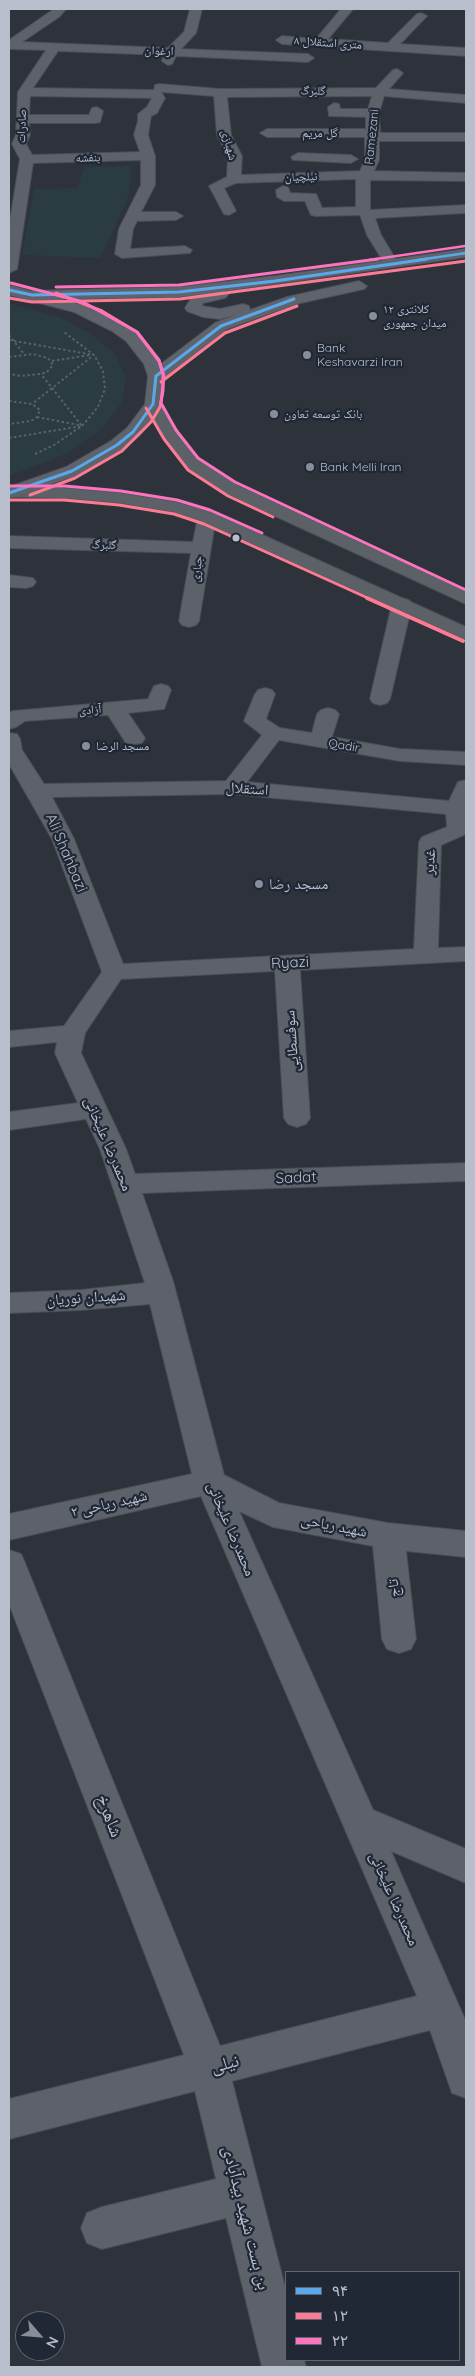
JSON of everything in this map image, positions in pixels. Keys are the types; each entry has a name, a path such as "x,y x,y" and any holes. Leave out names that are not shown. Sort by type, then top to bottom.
{"main road":[{"path":"32,295 179,292 275,281 466,252"},
{"path":"275,281 197,300 193,308 204,312 220,314 400,278 466,269"},
{"path":"9,290 80,309 118,328 144,350 152,363 156,376 153,404 133,432 96,459 65,474 10,493"},
{"path":"156,376 221,326 292,300"},
{"path":"153,404 170,434 193,464 231,489 466,598"},
{"path":"10,493 64,493 120,498 176,507 207,517 466,634"}],"street":[{"path":"9,45 55,15 60,9"},
{"path":"185,250 122,254 126,229 148,186 148,156 141,135 146,121 144,114 152,110 159,98 159,75 172,51 195,34 196,9"},
{"path":"319,42 347,9"},
{"path":"390,48 421,16"},
{"name":"۸ متری استقلال","path":"270,39 464,52"},
{"name":"ارغوان","path":"9,45 308,58"},
{"name":"صادرات","path":"9,269 27,159 14,144 23,135 18,112 24,92 54,48"},
{"path":"456,68 464,52"},
{"path":"379,92 397,73"},
{"path":"292,91 306,77"},
{"name":"گلبرگ","path":"24,92 379,92 466,99"},
{"name":"Ramezani","path":"379,92 373,112 372,160 368,175 363,180 365,213 374,235 392,263"},
{"name":"شهبازی","path":"220,93 224,135 235,156 234,179 216,186 229,210"},
{"path":"334,107 334,113 373,112"},
{"path":"18,112 95,119 97,110"},
{"name":"گل مریم","path":"267,133 466,137"},
{"name":"بنفشه","path":"27,159 90,150 148,156"},
{"path":"298,157 372,160"},
{"name":"نیلچیان","path":"234,179 368,175 466,177"},
{"path":"283,190 284,197 311,197 316,212"},
{"path":"299,212 365,213 466,209"},
{"path":"132,217 176,216"},
{"name":"جباری","path":"189,621 200,548 207,517"},
{"name":"گلبرگ","path":"9,542 200,548"},
{"path":"380,699 402,604"},
{"name":"آزادی","path":"9,723 20,715 157,705 161,690"},
{"name":"Qadir","path":"265,694 255,721 274,733 400,755 466,758"},
{"path":"114,708 134,738"},
{"path":"320,742 328,714"},
{"path":"232,787 274,733"},
{"name":"Ali Shahbazi","path":"9,747 37,791 63,839 114,972"},
{"name":"استقلال","path":"37,791 232,787 462,798"},
{"name":"غدیر","path":"426,956 430,842 458,830 462,798"},
{"name":"Ryazi","path":"114,972 466,954"},
{"name":"سوفسطایی","path":"287,963 297,1118"},
{"name":"محمدرضا علیخانی","path":"114,972 72,1033 68,1053 113,1149 162,1292 210,1482 442,2008 466,2079"},
{"path":"9,1039 72,1033"},
{"path":"9,1121 94,1109"},
{"name":"Sadat","path":"125,1184 466,1172"},
{"name":"شهیدان نوریان","path":"9,1303 81,1300 162,1292"},
{"name":"شهید ریاحی ۲","path":"9,1527 210,1482"},
{"name":"شهید ریاحی","path":"210,1482 273,1514 388,1536 466,1544"},
{"name":"تاج","path":"388,1536 399,1639"},
{"name":"شاهرخ","path":"9,1563 209,2068"},
{"path":"360,1821 459,1855"},
{"name":"نیلی","path":"9,2118 442,2008"},
{"name":"بن بست شهید بیدآبادی","path":"209,2068 284,2367"},
{"path":"102,2228 240,2194"}],"path":[{"path":"34,455 54,445 82,426 98,408 105,389 103,372 94,355 85,346 60,330"},
{"path":"9,335 24,354"},
{"path":"9,340 94,355"},
{"path":"9,357 24,354 41,356 52,361 94,355"},
{"path":"32,404 94,355"},
{"path":"9,374 21,376 40,374 51,368 52,361"},
{"path":"40,374 82,426"},
{"path":"9,401 32,404 40,410 36,417 23,423 9,424"},
{"path":"36,417 82,426"},
{"path":"9,438 82,426"}],"shaded area":[{"path":"132,166 128,198 101,258 22,255 34,189 77,188 85,167"},
{"path":"9,303 59,317 92,334 115,354 126,377 122,402 104,427 71,451 9,476"}],"transit line":[{"name":"۲۲","path":"56,287 179,285 274,274 465,246"},
{"name":"۹۴","path":"9,290 32,295 179,292 275,281 466,253"},
{"name":"۱۲","path":"9,298 32,302 180,299 276,288 466,261"},
{"name":"۲۲","path":"11,283 83,302 137,332 159,361 164,376 161,403 176,430 198,458 235,482 466,590"},
{"name":"۱۲","path":"30,495 75,478 122,451 151,422 160,407 163,391 163,375 159,360 137,332 102,311 56,293"},
{"name":"۹۴","path":"156,376 221,326 294,299"},
{"name":"۱۲","path":"161,382 225,333 297,306"},
{"name":"۹۴","path":"9,493 72,471 117,445 133,432 153,404 156,376"},
{"name":"۱۲","path":"146,408 164,439 188,470 228,496 273,517"},
{"name":"۲۲","path":"9,486 65,486 121,491 177,500 210,510 262,533"},
{"name":"۱۲","path":"9,500 64,500 119,505 174,514 204,524 463,641"}],"place":[{"name":"کلانتری ۱۲ میدان جمهوری","path":"373,316"},
{"name":"Bank Keshavarzi Iran","path":"307,355"},
{"name":"بانک توسعه تعاون","path":"274,414"},
{"name":"Bank Melli Iran","path":"310,467"},
{"name":"مسجد الرضا","path":"86,746"},
{"name":"مسجد رضا","path":"259,884"}]}
